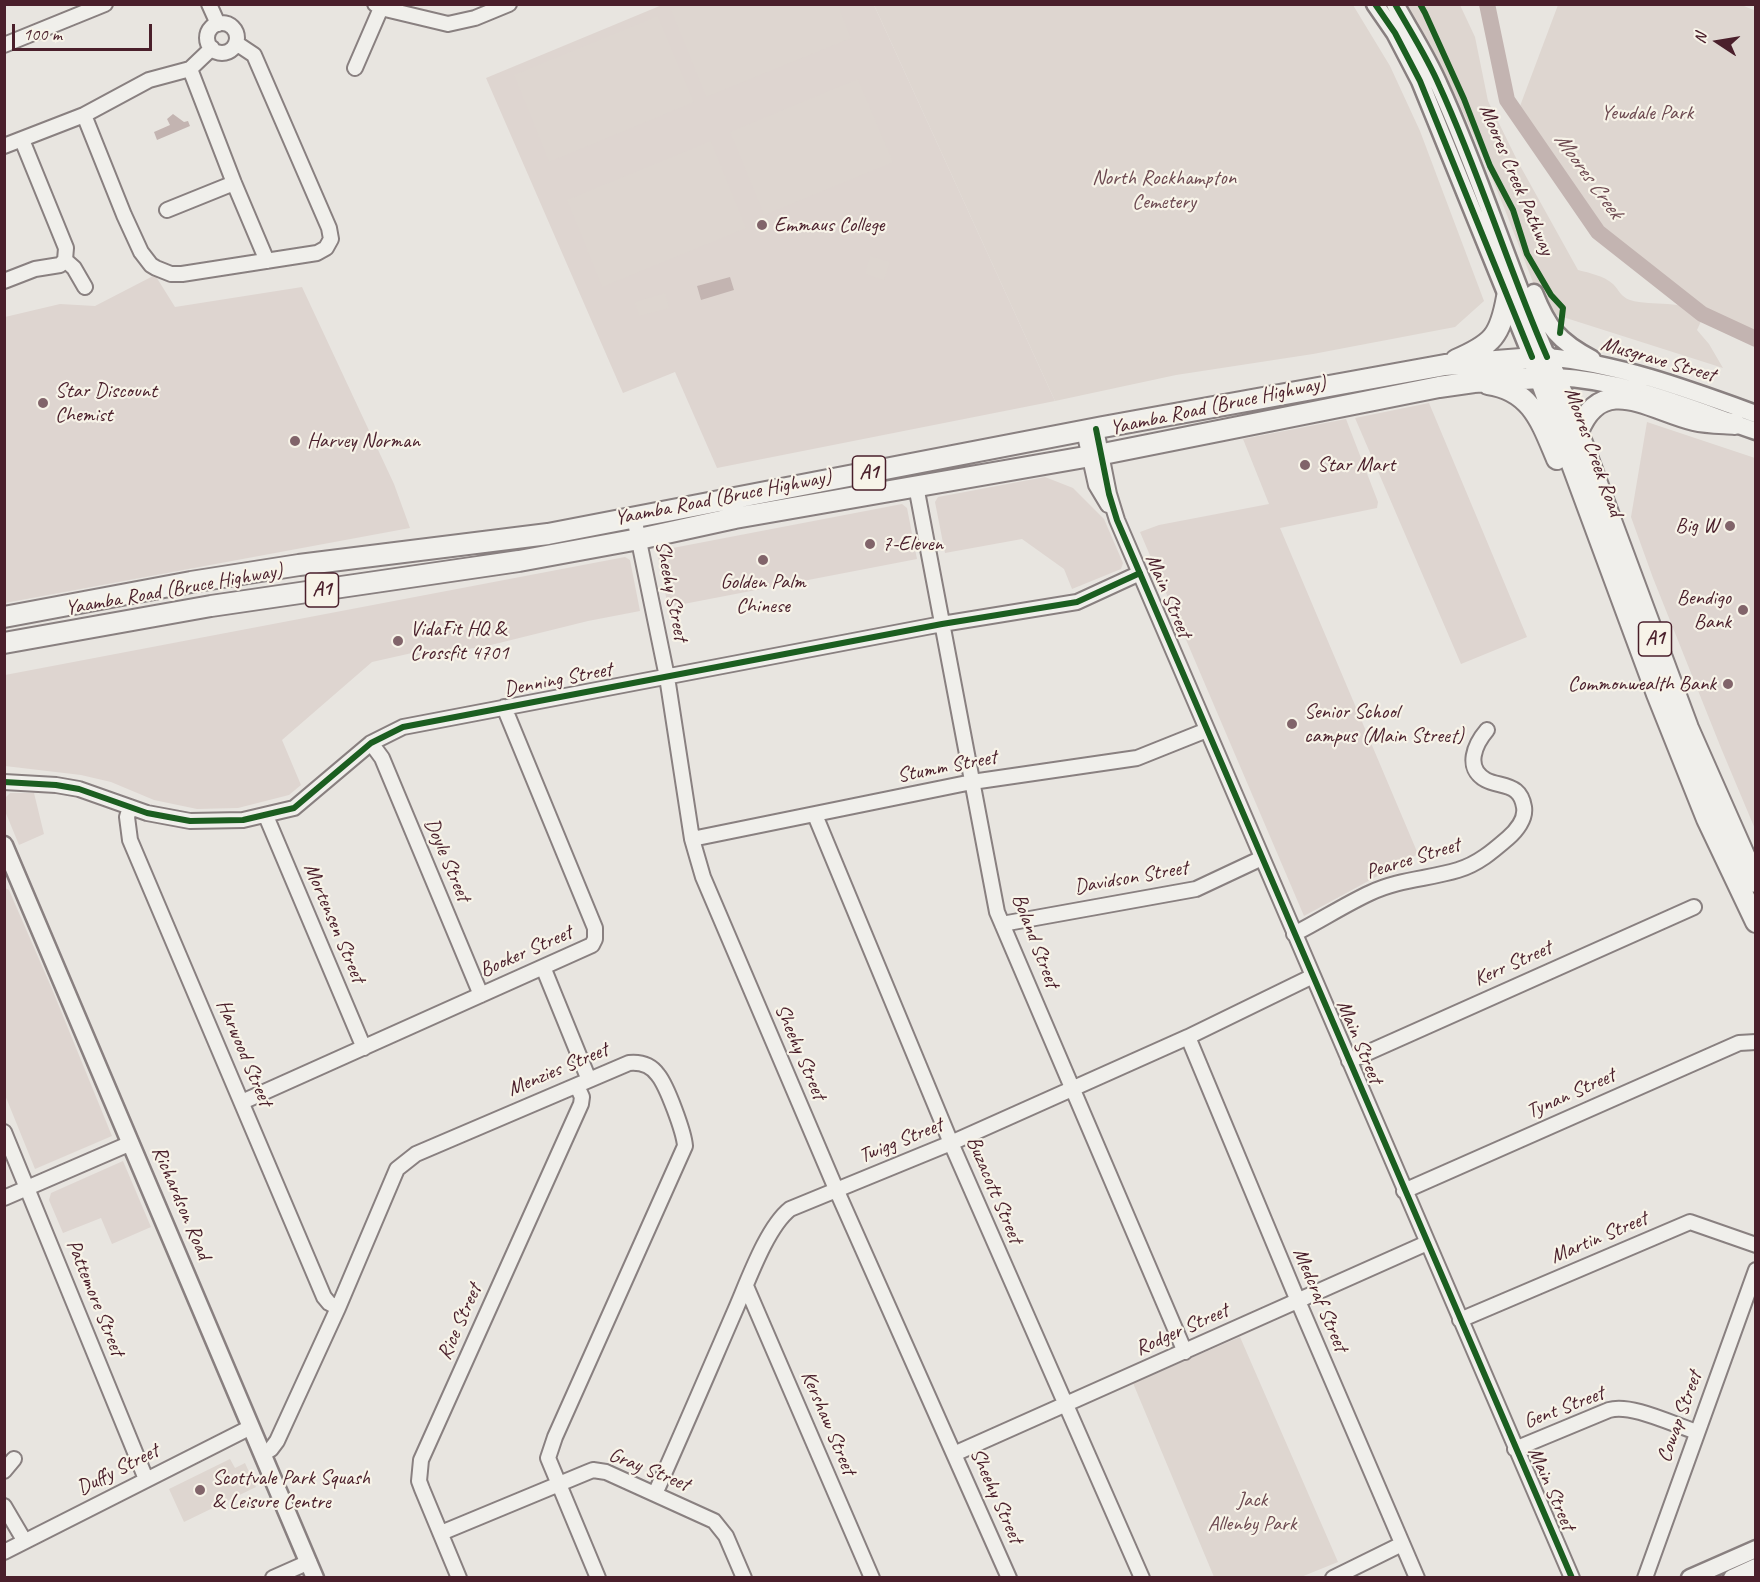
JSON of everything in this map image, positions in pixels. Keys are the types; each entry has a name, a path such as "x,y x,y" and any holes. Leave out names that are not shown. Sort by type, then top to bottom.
{"highway":[{"path":"1445,365 1472,353 1494,337 1502,322 1507,297"},
{"name":"Yaamba Road (Bruce Highway)","path":"4,617 191,582 335,560 548,534 1090,430 1445,365 1539,357"},
{"name":"Moores Creek Road","path":"1539,357 1578,432 1688,728 1755,882"},
{"name":"Yaamba Road (Bruce Highway)","path":"4,643 211,606 519,561 639,539 735,518 1095,455 1358,402 1474,382 1548,377"},
{"name":"Moores Creek Road","path":"1548,377 1647,668 1707,819 1755,922"},
{"name":"A1","path":"1474,382 1499,386 1511,391 1524,399 1539,417 1587,534 1647,668"},
{"path":"1578,432 1586,414 1600,403 1615,398 1630,399 1694,420 1736,424"},
{"path":"4,653 48,642 56,638 58,634"}],"main road":[{"name":"Moores Creek Road","path":"1375,4 1395,33 1420,81 1507,297 1539,357"},
{"name":"Moores Creek Road","path":"1395,4 1439,84 1494,218 1539,357"},
{"path":"1494,218 1528,279 1547,324 1567,344 1604,365"},
{"name":"Musgrave Street","path":"1539,357 1604,365 1662,381 1755,414"},
{"name":"Musgrave Street","path":"1548,377 1580,379 1628,388 1755,430"},
{"name":"Richardson Road","path":"4,845 8,865 131,1143 315,1578"},
{"path":"1690,1578 1755,1549"},
{"path":"1732,1578 1755,1567"}],"street":[{"path":"4,45 84,9 105,4"},
{"path":"209,4 218,24"},
{"path":"356,68 378,6 448,24 475,18 509,4"},
{"path":"218,24 227,24 237,34 236,43 230,51 216,51 212,48 208,34 213,26 218,24"},
{"path":"84,115 141,252 151,265 162,272 182,274 317,253 326,248 331,239 324,218 254,55 236,43"},
{"path":"4,146 84,115 149,80 190,69 212,48"},
{"path":"190,69 267,261"},
{"path":"5,279 35,268 55,267 65,260 66,248 22,140"},
{"path":"167,210 234,183"},
{"path":"65,260 74,268 85,286"},
{"name":"Main Street","path":"1090,430 1095,455 1117,520 1572,1578"},
{"name":"Boland Street","path":"916,486 998,912 1185,1352"},
{"name":"Sheehy Street","path":"634,517 667,677 692,840 703,877 836,1189 1009,1578"},
{"name":"Denning Street","path":"4,782 56,785 79,789 147,813 190,821 226,822 266,816 294,808 371,743 403,727 942,624 1077,602 1140,573"},
{"name":"Booker Street","path":"242,1102 592,945 595,939 595,928 504,707"},
{"name":"Stumm Street","path":"692,840 972,782 1137,758 1207,730"},
{"name":"Pearce Street","path":"1294,934 1381,888 1445,874 1468,866 1485,856 1512,834 1525,812 1521,798 1516,791 1486,780 1475,766 1477,741 1487,730"},
{"name":"Doyle Street","path":"371,743 382,758 481,994"},
{"name":"Harwood Street","path":"129,807 127,818 130,840 324,1297 329,1304 338,1308"},
{"name":"Buzacott Street","path":"815,815 951,1143 1142,1578"},
{"name":"Mortensen Street","path":"266,816 364,1048"},
{"name":"Davidson Street","path":"1002,924 1014,920 1196,889 1262,858"},
{"name":"Kerr Street","path":"1349,1061 1694,907"},
{"name":"Rice Street","path":"459,1578 419,1481 421,1460 581,1104 582,1097 583,1083 543,968"},
{"name":"Twigg Street","path":"655,1494 773,1227 790,1209 951,1143 1188,1037 1312,975"},
{"name":"Medcraf Street","path":"1188,1037 1417,1578"},
{"name":"Tynan Street","path":"1404,1191 1739,1043 1755,1042"},
{"name":"Menzies Street","path":"263,1454 277,1441 338,1308 397,1169 416,1154 629,1063 645,1064 659,1075 683,1130 685,1146 550,1448 548,1458 549,1466 559,1484 598,1578"},
{"name":"Pattemore Street","path":"4,1132 146,1479"},
{"path":"4,1198 131,1143"},
{"name":"Martin Street","path":"1460,1320 1690,1222 1755,1245"},
{"name":"Rodger Street","path":"954,1454 1426,1243"},
{"name":"Cowap Street","path":"1645,1578 1755,1270"},
{"name":"Kershaw Street","path":"746,1286 872,1578"},
{"name":"Gent Street","path":"1515,1449 1609,1410 1619,1408 1635,1411 1697,1432"},
{"name":"Duffy Street","path":"4,1551 251,1426"},
{"path":"4,1471 14,1459"},
{"name":"Gray Street","path":"441,1533 588,1472 598,1470 705,1516 721,1528 744,1578"},
{"path":"4,1506 24,1540"},
{"path":"1333,1578 1402,1544"},
{"path":"273,1578 309,1562"}],"shaded area":[{"name":"Emmaus College","path":"662,5 874,5 1055,401 717,468 675,372 623,393 486,78"},
{"path":"173,114 184,122 188,121 190,126 157,140 154,132 170,125 167,119"},
{"path":"155,275 175,307 302,287 394,484 410,528 5,603 5,317 60,304 95,306"},
{"path":"730,277 734,290 701,300 697,286"},
{"path":"1429,403 1527,637 1461,664 1355,418"},
{"name":"Senior School campus (Main Street)","path":"1346,419 1378,502 1377,508 1280,528 1418,854 1304,916 1140,532 1159,525 1269,504 1243,439"},
{"path":"1647,422 1755,458 1755,829 1653,578 1631,517"},
{"path":"1045,477 1073,488 1104,519 1123,563 1121,569 1072,589 1064,569 1022,539 945,553 935,502 938,497"},
{"path":"902,504 907,508 917,559 668,607 657,551"},
{"path":"625,557 630,560 640,611 588,621 491,645 413,659 412,653 372,662 282,740 301,785 289,795 238,808 197,809 154,800 111,782 81,775 5,766 5,675"},
{"path":"10,793 34,793 44,834 19,845 5,811 5,798"},
{"path":"5,888 9,890 52,989 112,1136 35,1169 5,1095"},
{"path":"123,1161 151,1227 112,1244 101,1218 63,1233 49,1200 51,1193"}],"green space":[{"name":"Yewdale Park","path":"1739,4 1756,11 1756,325 1751,337 1702,314 1598,232 1517,114 1558,5"},
{"path":"684,5 838,5 851,38 706,97 671,10"},
{"name":"North Rockhampton Cemetery","path":"874,5 1353,5 1390,66 1420,131 1484,301 1455,327 1313,354 1176,375 1055,401"},
{"path":"1406,5 1460,5 1475,37 1488,101 1518,162 1578,270 1605,279 1630,300 1677,305 1695,311 1703,317 1697,330 1709,344 1723,368 1544,311 1465,116"},
{"path":"658,16 694,102 549,162 514,75"},
{"path":"858,79 893,162 764,215 730,132"},
{"path":"711,141 746,228 602,287 567,200"},
{"path":"870,256 890,262 884,280 865,274"},
{"path":"665,293 669,308 639,316 635,302"},
{"name":"Jack Allenby Park","path":"1240,1337 1338,1562 1301,1577 1214,1577 1133,1383"},
{"path":"230,1459 235,1468 245,1463 256,1487 184,1522 169,1489"}],"waterway":[{"name":"Moores Creek","path":"1487,4 1507,100 1598,232 1702,314 1756,339"}],"cycle path":[{"path":"1375,4 1395,33 1420,81 1532,357"},
{"path":"1395,4 1429,64 1454,119 1547,357"},
{"name":"Moores Creek Pathway","path":"1420,4 1464,99 1490,166 1513,210 1527,254 1551,295 1563,308 1560,333"},
{"path":"1096,429 1109,494 1117,520 1572,1578"},
{"path":"4,782 56,785 79,789 147,813 190,821 243,820 294,808 371,743 403,727 942,624 1077,602 1140,573"}],"place":[{"name":"Emmaus College","path":"762,225"},
{"name":"Star Discount Chemist","path":"43,403"},
{"name":"Harvey Norman","path":"295,441"},
{"name":"Star Mart","path":"1305,465"},
{"name":"Big W","path":"1730,526"},
{"name":"7-Eleven","path":"870,544"},
{"name":"Golden Palm Chinese","path":"763,560"},
{"name":"Bendigo Bank","path":"1743,610"},
{"name":"VidaFit HQ & Crossfit 4701","path":"398,641"},
{"name":"Commonwealth Bank","path":"1728,684"},
{"name":"Senior School campus (Main Street)","path":"1292,724"},
{"name":"Scottvale Park Squash & Leisure Centre","path":"200,1490"}]}
